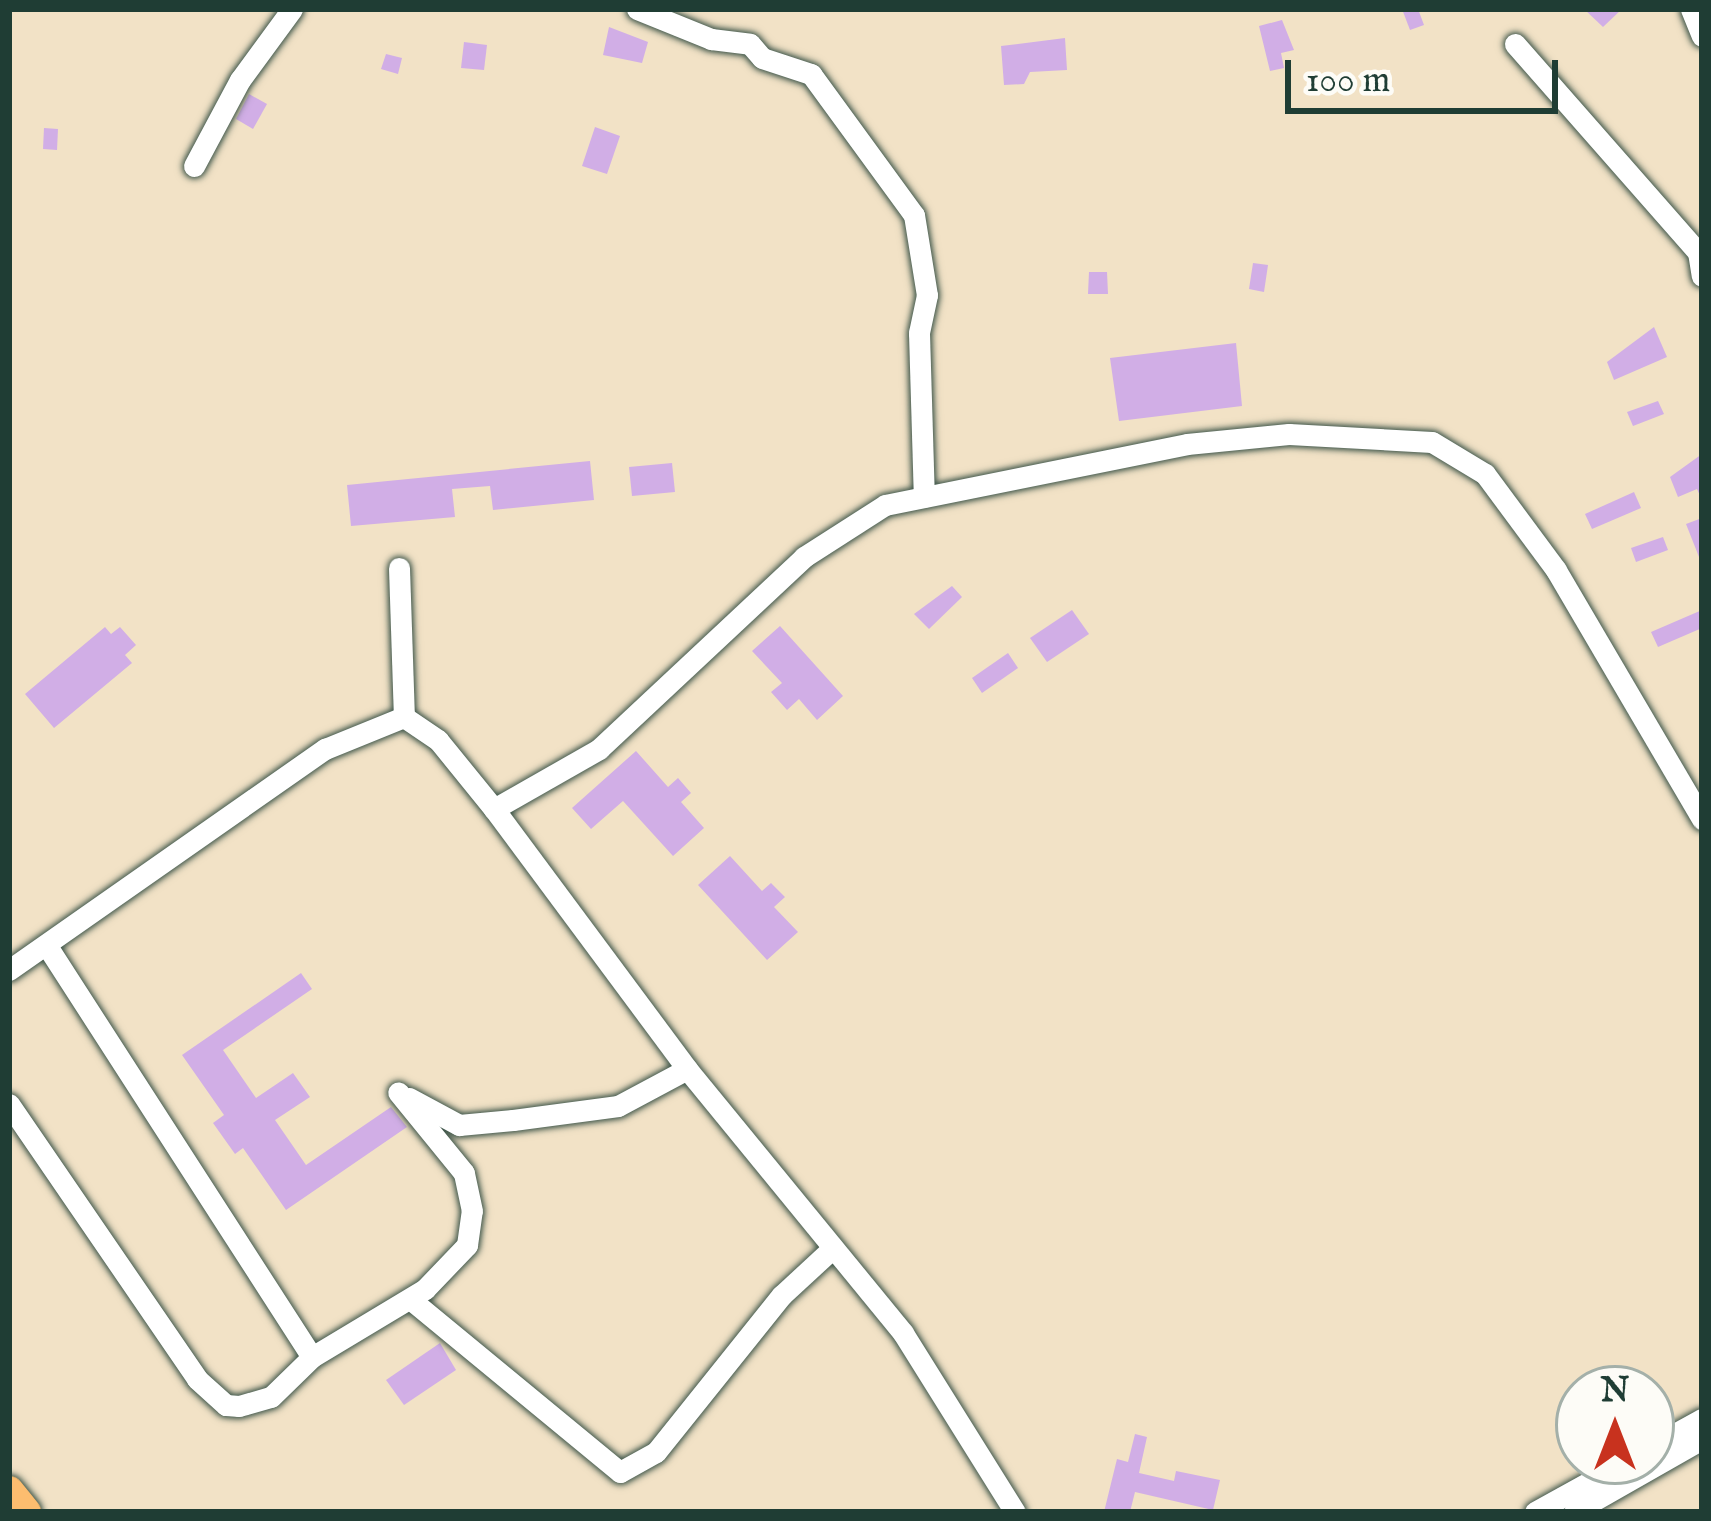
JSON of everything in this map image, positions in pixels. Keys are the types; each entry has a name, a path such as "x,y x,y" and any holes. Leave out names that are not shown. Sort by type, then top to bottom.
{"highway":[{"path":"9,1491 26,1512"}],"street":[{"path":"194,166 240,80 292,9"},
{"path":"637,9 711,39 750,44 762,58 812,74 914,215 927,296 919,333 924,497"},
{"path":"1691,9 1702,36"},
{"path":"1515,44 1698,252 1702,275"},
{"path":"494,808 599,749 842,527 924,497 1187,444 1289,434 1442,446 1507,495 1702,819"},
{"path":"399,568 404,716"},
{"path":"404,716 438,740 494,808 687,1069 904,1334 1015,1512"},
{"path":"9,970 325,749 404,716"},
{"path":"47,946 312,1357"},
{"path":"9,1104 208,1390 226,1405 257,1403 312,1357 410,1298 467,1245 470,1191 398,1093 459,1125 618,1106 687,1069"},
{"path":"410,1298 620,1472 656,1452 782,1295 833,1248"},
{"path":"1675,1434 1702,1419"},
{"path":"1574,1512 1702,1439"},
{"path":"1535,1512 1584,1485"}],"building":[{"path":"1402,9 1418,9 1424,25 1410,30"},
{"path":"1584,9 1622,9 1603,27"},
{"path":"1282,20 1294,50 1281,53 1284,68 1270,71 1259,26"},
{"path":"609,27 648,42 642,63 603,55"},
{"path":"1065,38 1067,70 1030,72 1024,84 1004,85 1001,46"},
{"path":"464,42 487,45 484,70 461,68"},
{"path":"386,54 402,58 398,74 381,69"},
{"path":"249,94 267,104 253,129 236,119"},
{"path":"595,127 620,136 607,174 582,166"},
{"path":"44,128 58,129 57,150 43,149"},
{"path":"1253,263 1268,265 1264,292 1249,289"},
{"path":"1089,272 1107,272 1108,294 1088,294"},
{"path":"1654,327 1667,357 1614,380 1607,362"},
{"path":"1236,343 1242,406 1119,421 1110,358"},
{"path":"1658,401 1664,414 1633,426 1627,412"},
{"path":"1702,454 1702,500 1697,489 1678,497 1670,477"},
{"path":"590,461 594,500 493,510 490,486 452,489 455,517 351,526 347,485"},
{"path":"672,463 675,492 632,496 629,467"},
{"path":"1634,492 1641,508 1592,529 1585,514"},
{"path":"1702,518 1702,562 1701,562 1686,524"},
{"path":"1663,537 1668,550 1636,562 1631,548"},
{"path":"952,586 962,597 929,629 914,614"},
{"path":"1072,610 1089,634 1047,662 1030,638"},
{"path":"1702,610 1702,628 1658,647 1651,632"},
{"path":"780,626 843,696 817,720 799,699 787,710 771,692 782,683 752,651"},
{"path":"105,627 111,634 120,627 136,645 125,655 132,663 54,728 25,694"},
{"path":"1008,653 1018,668 982,693 972,678"},
{"path":"636,751 668,787 678,778 691,793 681,802 704,828 673,856 623,801 591,829 572,808"},
{"path":"730,856 762,891 771,883 785,897 774,907 798,932 767,960 698,885"},
{"path":"301,973 312,989 223,1050 256,1098 293,1073 310,1097 275,1120 306,1165 391,1107 407,1127 286,1210 243,1148 235,1154 213,1123 224,1115 182,1055"},
{"path":"440,1343 456,1370 404,1405 386,1380"},
{"path":"1135,1434 1147,1437 1139,1473 1174,1481 1176,1471 1220,1480 1213,1510 1135,1492 1130,1512 1104,1512 1117,1459 1128,1462"}]}
